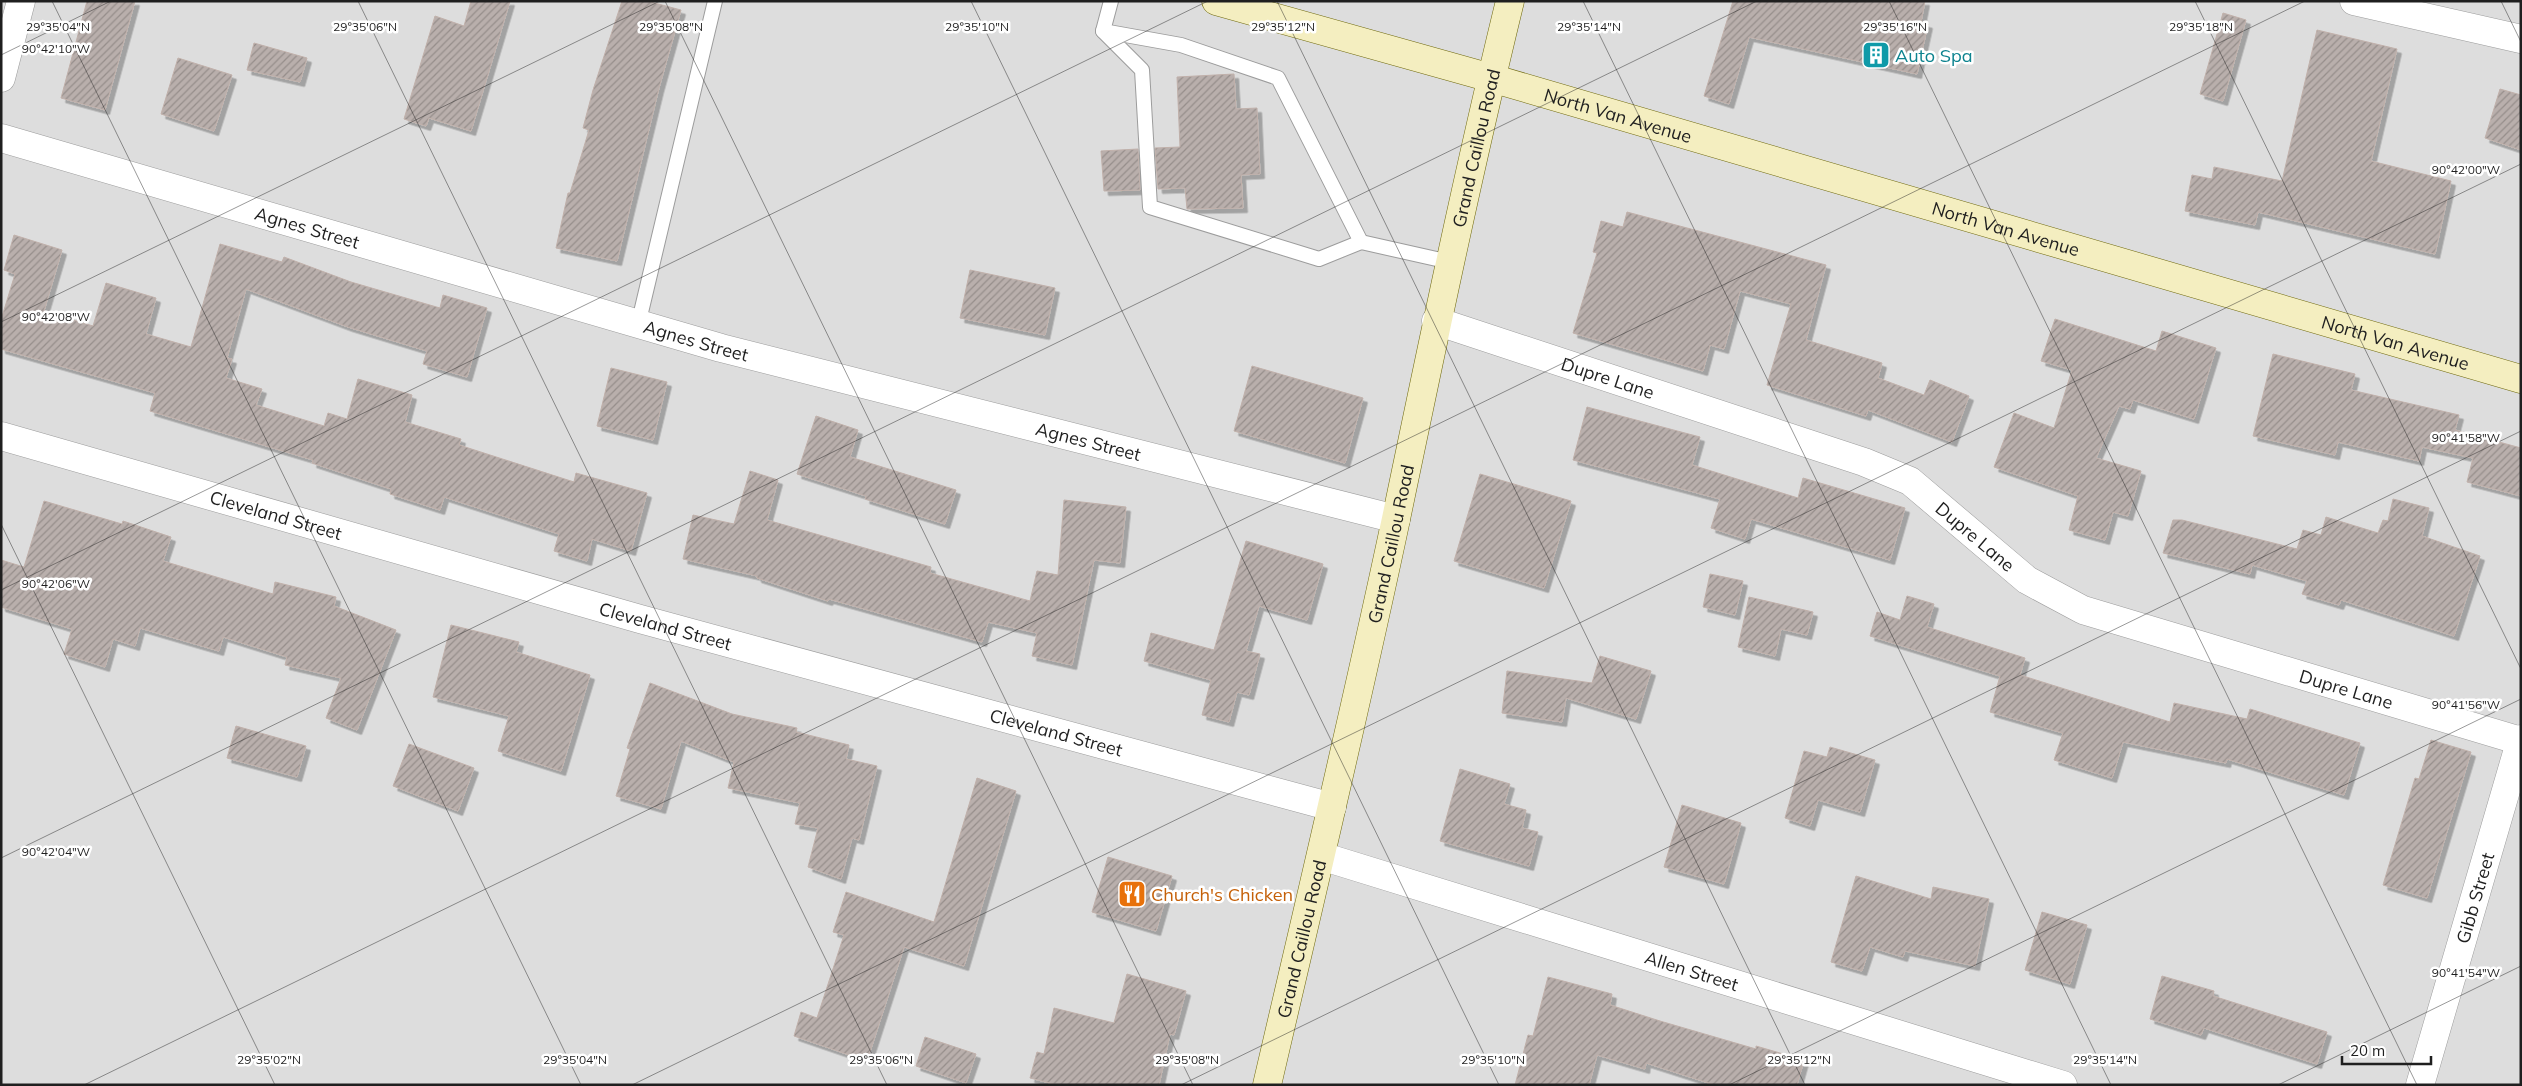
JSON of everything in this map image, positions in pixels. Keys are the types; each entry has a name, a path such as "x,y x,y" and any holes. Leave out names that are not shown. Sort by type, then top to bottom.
{"main road":[{"name":"North Van Avenue","path":"1216,1 1491,78 2521,379"},
{"name":"Grand Caillou Road","path":"1267,1085 1332,807 1396,519 1436,321 1510,1"}],"street":[{"path":"1,78 21,1"},
{"path":"2354,1 2396,6 2521,39"},
{"name":"Agnes Street","path":"1,138 721,348 1396,519"},
{"name":"Dupre Lane","path":"1436,321 1864,462 1910,481 2027,580 2083,610 2521,740"},
{"name":"Cleveland Street","path":"1,436 640,619 1332,807"},
{"name":"Gibb Street","path":"2420,1085 2521,740"},
{"name":"Allen Street","path":"1321,856 2063,1085"}],"lane":[{"path":"638,325 715,1"},
{"path":"1103,31 1111,1"},
{"path":"1103,31 1142,70 1150,207 1319,259 1361,242 1450,262"},
{"path":"1103,31 1181,45 1278,78 1361,242"}],"shaded area":[{"path":"1,1 2521,1 2521,1085 1,1085"}],"building":[{"path":"87,1 135,1 105,110 61,98"},
{"path":"471,1 510,1 471,131 429,118 426,126 404,119 435,16 464,26"},
{"path":"622,1 647,1 681,10 659,88 617,261 556,248 568,193 570,193 589,130 583,128 593,90"},
{"name":"Auto Spa","path":"1733,1 1925,1 1921,22 1928,24 1917,74 1749,37 1729,104 1704,96"},
{"path":"2223,13 2246,20 2223,101 2200,94"},
{"path":"2317,30 2397,49 2371,161 2451,181 2435,254 2258,212 2255,225 2185,211 2192,175 2212,179 2214,167 2282,181"},
{"path":"254,43 307,58 300,82 247,70"},
{"path":"178,58 232,75 214,131 161,114"},
{"path":"1234,74 1236,109 1257,108 1260,174 1241,175 1243,208 1187,209 1185,188 1158,189 1155,148 1180,147 1177,77"},
{"path":"2500,89 2521,95 2521,150 2485,138"},
{"path":"1138,149 1140,190 1104,191 1101,151"},
{"path":"1627,212 1826,265 1806,340 1882,363 1878,378 1924,395 1930,380 1969,396 1952,442 1868,410 1866,416 1767,385 1791,304 1740,291 1724,349 1710,345 1703,371 1573,333 1597,253 1593,252 1601,221 1623,227"},
{"path":"14,235 62,250 44,311 93,326 106,283 156,298 146,334 191,347 220,244 282,262 284,257 351,282 440,308 443,295 487,308 467,377 423,364 427,351 348,327 246,289 227,358 232,359 226,378 262,389 256,405 324,426 328,413 347,419 358,379 412,395 405,422 461,439 459,445 574,482 576,473 647,493 631,551 592,539 587,561 554,551 559,534 444,497 440,510 390,494 391,489 312,463 313,460 150,411 155,393 1,349 1,320 15,274 4,270"},
{"path":"970,270 1055,288 1045,335 960,318"},
{"path":"2055,319 2156,351 2162,331 2216,348 2194,419 2133,400 2130,409 2119,406 2096,458 2141,471 2128,516 2113,512 2105,540 2069,530 2078,496 1994,467 2014,413 2054,428 2072,370 2041,361"},
{"path":"2273,354 2355,374 2351,390 2459,415 2455,430 2521,448 2521,496 2467,482 2473,458 2422,447 2419,461 2338,442 2335,455 2253,436"},
{"path":"1252,366 1363,398 1345,463 1234,431"},
{"path":"611,368 667,382 653,440 597,426"},
{"path":"1587,407 1700,437 1692,465 1798,498 1803,478 1905,508 1890,560 1751,519 1745,539 1711,528 1720,499 1573,460"},
{"path":"816,416 858,430 850,457 956,490 945,524 865,499 866,496 797,474"},
{"path":"750,471 778,480 767,520 931,567 930,573 1030,601 1037,571 1058,575 1064,500 1126,507 1120,563 1094,560 1072,665 1032,656 1037,633 988,622 982,642 829,599 828,601 757,578 757,576 683,559 693,515 734,524"},
{"path":"1480,474 1571,501 1544,588 1454,561"},
{"path":"2393,499 2429,508 2422,536 2480,556 2454,636 2341,600 2339,605 2302,594 2307,581 2252,565 2250,574 2163,553 2173,520 2182,520 2297,549 2303,530 2321,535 2326,517 2378,533 2383,520 2388,521"},
{"path":"44,501 122,524 123,521 171,537 163,561 273,594 275,582 336,597 334,606 396,630 357,730 326,718 341,678 285,665 287,657 223,637 219,651 140,628 135,646 113,639 105,667 64,654 72,629 1,607 1,560 24,567"},
{"path":"1246,541 1323,564 1307,620 1259,606 1246,651 1260,654 1249,695 1237,692 1229,722 1202,715 1211,680 1144,661 1151,633 1214,650"},
{"path":"1710,574 1743,581 1735,615 1703,607"},
{"path":"1907,596 1934,604 1927,627 2025,658 2020,675 2170,722 2174,703 2247,719 2250,709 2360,743 2344,795 2227,759 2226,763 2123,742 2112,778 2054,760 2063,733 1990,712 2000,676 1870,636 1877,612 1900,620"},
{"path":"1749,597 1813,612 1807,635 1781,629 1775,656 1738,647"},
{"path":"451,625 519,642 516,652 590,675 561,771 498,751 509,716 433,697"},
{"path":"1600,656 1651,671 1636,719 1566,698 1562,722 1502,713 1507,671 1592,683"},
{"path":"650,683 732,714 797,728 796,732 849,745 846,759 877,766 859,840 852,838 841,879 808,867 818,828 795,824 800,803 728,788 734,762 681,741 661,809 616,796 630,749 627,748"},
{"path":"236,726 306,746 297,777 227,758"},
{"path":"2431,740 2471,752 2427,898 2383,885 2415,778 2419,779"},
{"path":"409,744 474,768 458,811 393,786"},
{"path":"1830,747 1875,760 1860,812 1818,800 1810,826 1785,818 1804,751 1827,757"},
{"path":"1460,769 1510,784 1504,804 1526,810 1522,828 1538,832 1529,866 1440,841"},
{"path":"977,778 1016,791 964,966 904,947 867,1061 794,1036 801,1012 817,1018 844,935 833,932 846,892 934,922"},
{"path":"1682,805 1741,823 1724,884 1664,867"},
{"name":"Church's Chicken","path":"1108,857 1172,876 1156,931 1092,912"},
{"path":"1856,876 1931,899 1933,887 1989,899 1975,966 1905,951 1903,957 1870,947 1862,971 1831,962"},
{"path":"2042,912 2087,925 2070,984 2025,970"},
{"path":"1127,974 1186,991 1174,1035 1170,1034 1159,1085 1058,1085 1030,1078 1037,1052 1044,1054 1054,1008 1114,1023"},
{"path":"2162,976 2214,991 2213,996 2327,1032 2317,1064 2204,1028 2201,1035 2150,1019"},
{"path":"1548,977 1612,994 1610,1005 1756,1049 1756,1046 1804,1060 1797,1085 1715,1085 1646,1063 1645,1069 1597,1055 1589,1085 1515,1085 1528,1035 1533,1036"},
{"path":"925,1037 976,1054 966,1083 916,1066"}],"place":[{"name":"Auto Spa","path":"1876,55"},
{"name":"Church's Chicken","path":"1132,894"}]}
